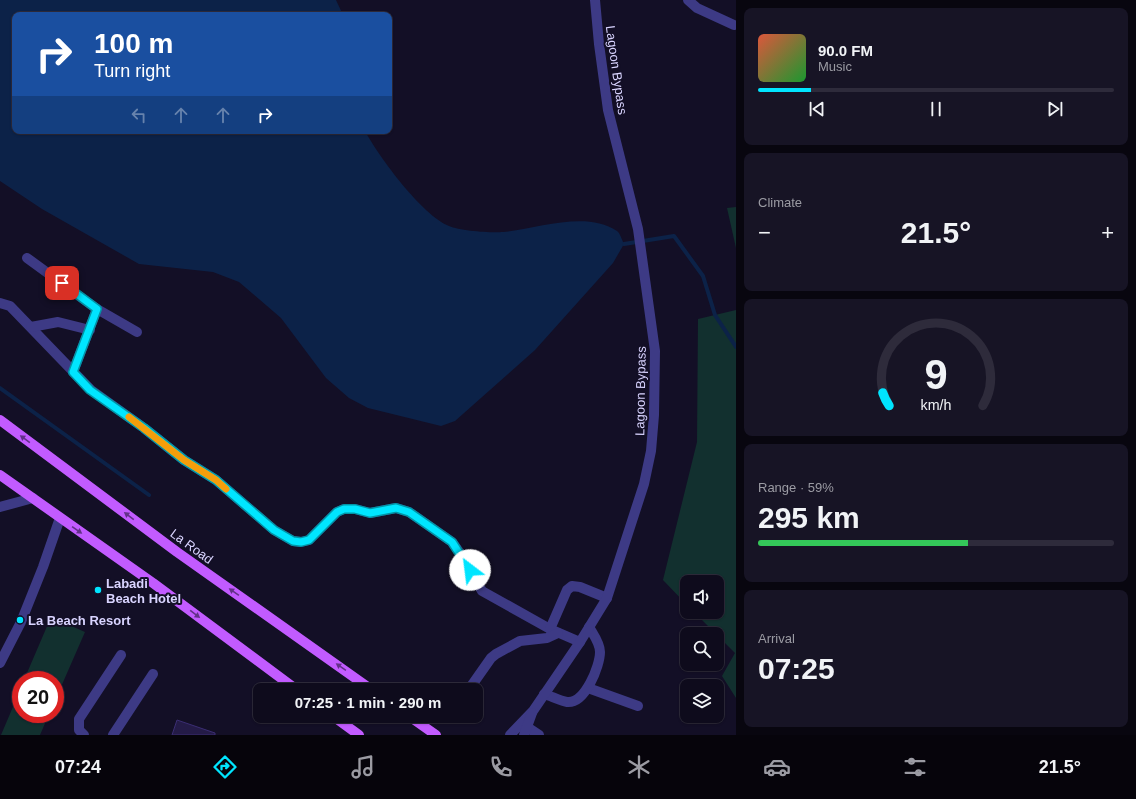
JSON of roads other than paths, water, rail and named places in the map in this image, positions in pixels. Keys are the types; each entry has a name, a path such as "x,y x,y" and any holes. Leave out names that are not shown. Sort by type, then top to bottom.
{"main road":[{"name":"La Road","path":"0,420 177,552 362,683"},
{"path":"0,475 153,583 288,683"},
{"path":"343,723 359,735"},
{"path":"419,723 436,735"}],"street":[{"name":"Lagoon Bypass","path":"510,735 532,711 580,642 607,598 640,498 651,451 654,415 655,351 638,229 608,110 599,44 596,0"},
{"path":"688,0 697,8 734,25"},
{"path":"27,258 97,309 137,332"},
{"path":"0,303 10,306 90,390 144,428 184,460 216,480 274,530 293,541 301,542 309,540 337,512 344,509 355,509 370,513 396,508 409,512 452,542 462,556 482,592 554,631 580,642"},
{"path":"73,372 97,309"},
{"path":"31,327 58,322 90,330"},
{"path":"0,507 33,498"},
{"path":"0,663 21,622 43,567 60,518"},
{"path":"473,683 491,658 496,654 520,641 547,638 554,631 567,590 572,586 580,586 607,598"},
{"path":"544,694 568,702 577,700 588,688 598,665 601,651 589,627"},
{"path":"84,735 79,730 79,719 121,655"},
{"path":"113,735 153,674"},
{"path":"588,688 638,706"},
{"name":"Lagoon Bypass","path":"525,731 532,711"},
{"path":"525,731 539,735"}],"water":[{"path":"0,0 336,0 342,12 12,12 12,134 367,134 391,170 414,198 438,220 449,226 484,232 503,232 561,222 591,222 605,225 617,231 624,244 613,263 535,350 455,421 441,426 368,408 349,398 326,378 281,318 239,282 213,272 139,264 42,209 0,181"}],"waterway":[{"path":"624,244 674,236 703,276 715,315 736,347"},
{"path":"0,388 149,495"}],"place":[{"name":"Labadi Beach Hotel","path":"98,590"},
{"name":"La Beach Resort","path":"20,620"}]}
